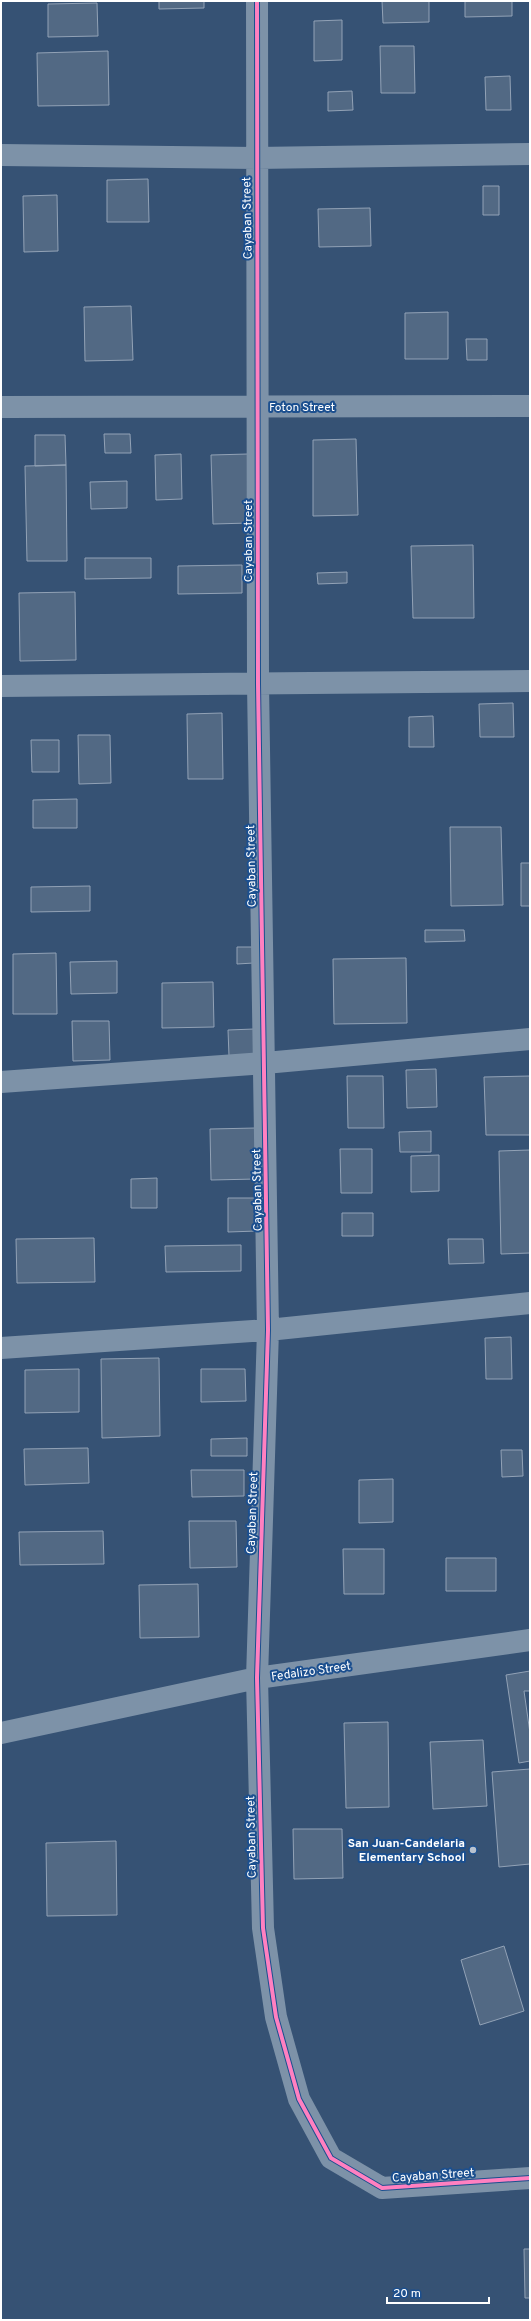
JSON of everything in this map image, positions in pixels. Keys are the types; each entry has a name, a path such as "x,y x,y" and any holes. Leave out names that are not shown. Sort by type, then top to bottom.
{"street":[{"name":"Cayaban Street","path":"257,1 256,158 259,407 258,684 268,1330 257,1678 263,1928 276,2017 299,2099 332,2158 382,2188 530,2178"},
{"path":"1,155 256,158 530,154"},
{"name":"Foton Street","path":"1,407 530,406"},
{"path":"1,686 530,681"},
{"path":"1,1082 265,1063 530,1039"},
{"path":"1,1348 268,1330 530,1303"},
{"name":"Fedalizo Street","path":"1,1732 257,1678 530,1640"}],"building":[{"path":"159,1 204,1 204,8 159,9"},
{"path":"382,1 429,1 429,22 383,23"},
{"path":"465,1 512,1 512,16 465,17"},
{"path":"97,3 98,36 48,37 48,4"},
{"path":"342,20 342,60 314,61 314,21"},
{"path":"380,46 414,46 415,93 381,93"},
{"path":"108,51 109,105 38,106 37,53"},
{"path":"510,76 511,110 486,110 485,77"},
{"path":"352,91 353,110 328,111 328,92"},
{"path":"148,179 149,222 107,222 107,180"},
{"path":"483,186 499,186 499,215 483,215"},
{"path":"57,195 58,251 24,252 23,196"},
{"path":"370,208 371,246 319,247 318,209"},
{"path":"131,306 133,360 85,361 84,307"},
{"path":"448,312 448,359 405,359 405,313"},
{"path":"466,339 487,339 487,360 467,360"},
{"path":"104,434 130,434 131,453 105,453"},
{"path":"35,435 65,435 66,465 35,466"},
{"path":"356,439 358,515 313,516 313,440"},
{"path":"181,454 182,499 156,500 155,455"},
{"path":"248,454 250,523 213,524 211,455"},
{"path":"66,465 67,561 27,561 25,466"},
{"path":"127,481 127,508 91,509 90,482"},
{"path":"473,545 474,618 413,618 411,546"},
{"path":"85,558 151,558 151,578 85,579"},
{"path":"242,565 242,593 178,594 178,566"},
{"path":"347,572 347,583 318,584 317,573"},
{"path":"75,592 76,660 20,661 19,593"},
{"path":"513,703 514,737 480,737 479,704"},
{"path":"222,713 223,779 188,779 187,714"},
{"path":"433,716 434,747 409,747 409,717"},
{"path":"78,735 110,735 111,783 79,784"},
{"path":"31,740 59,740 59,772 32,772"},
{"path":"77,799 77,828 33,828 33,800"},
{"path":"450,827 501,827 503,905 451,906"},
{"path":"521,863 530,863 530,906 521,906"},
{"path":"90,886 90,911 31,912 31,887"},
{"path":"425,930 464,930 465,941 425,942"},
{"path":"237,947 254,947 254,963 237,964"},
{"path":"56,953 57,1014 13,1014 13,954"},
{"path":"406,958 407,1023 334,1024 333,959"},
{"path":"117,961 117,993 71,994 70,962"},
{"path":"213,982 214,1027 162,1028 162,983"},
{"path":"72,1021 109,1021 110,1060 73,1061"},
{"path":"254,1029 255,1056 229,1056 228,1030"},
{"path":"436,1069 437,1107 407,1108 406,1070"},
{"path":"347,1076 383,1076 384,1128 348,1128"},
{"path":"530,1076 530,1135 486,1135 484,1077"},
{"path":"256,1128 257,1179 211,1180 210,1129"},
{"path":"431,1131 431,1152 400,1152 399,1132"},
{"path":"340,1149 372,1149 372,1193 341,1193"},
{"path":"530,1150 530,1253 501,1254 499,1151"},
{"path":"439,1155 439,1191 411,1192 411,1156"},
{"path":"157,1178 157,1208 131,1208 131,1179"},
{"path":"228,1198 258,1198 258,1231 228,1232"},
{"path":"342,1213 373,1213 373,1236 342,1236"},
{"path":"94,1238 95,1282 17,1283 16,1239"},
{"path":"448,1239 483,1239 484,1263 449,1264"},
{"path":"241,1245 241,1271 166,1272 165,1246"},
{"path":"511,1337 512,1379 486,1379 485,1338"},
{"path":"159,1358 160,1436 102,1438 101,1359"},
{"path":"79,1369 79,1412 25,1413 25,1370"},
{"path":"201,1369 245,1369 246,1401 201,1402"},
{"path":"247,1438 247,1456 211,1456 211,1439"},
{"path":"88,1448 89,1483 25,1485 24,1449"},
{"path":"501,1450 522,1450 523,1476 502,1477"},
{"path":"191,1470 244,1470 244,1496 192,1497"},
{"path":"393,1479 393,1522 359,1523 359,1480"},
{"path":"189,1521 236,1521 237,1567 190,1568"},
{"path":"103,1531 104,1564 20,1565 19,1532"},
{"path":"343,1549 384,1549 384,1594 344,1594"},
{"path":"446,1558 496,1558 496,1591 446,1591"},
{"path":"198,1584 199,1637 140,1638 139,1585"},
{"path":"530,1671 530,1691 524,1691 530,1733 530,1761 519,1763 506,1675"},
{"path":"388,1722 389,1807 346,1808 344,1723"},
{"path":"483,1740 487,1806 433,1809 430,1742"},
{"path":"530,1769 530,1864 499,1867 492,1772"},
{"path":"293,1829 342,1829 343,1878 294,1879"},
{"path":"116,1841 117,1915 47,1916 46,1843"},
{"path":"504,1946 524,2011 480,2025 461,1960"},
{"path":"524,2249 530,2249 530,2298 525,2298"}],"cycle path":[{"path":"257,1 258,684 268,1330 257,1678 263,1928 276,2017 299,2099 331,2158 382,2188 530,2178"}],"place":[{"name":"San Juan-Candelaria Elementary School","path":"473,1850"}]}
